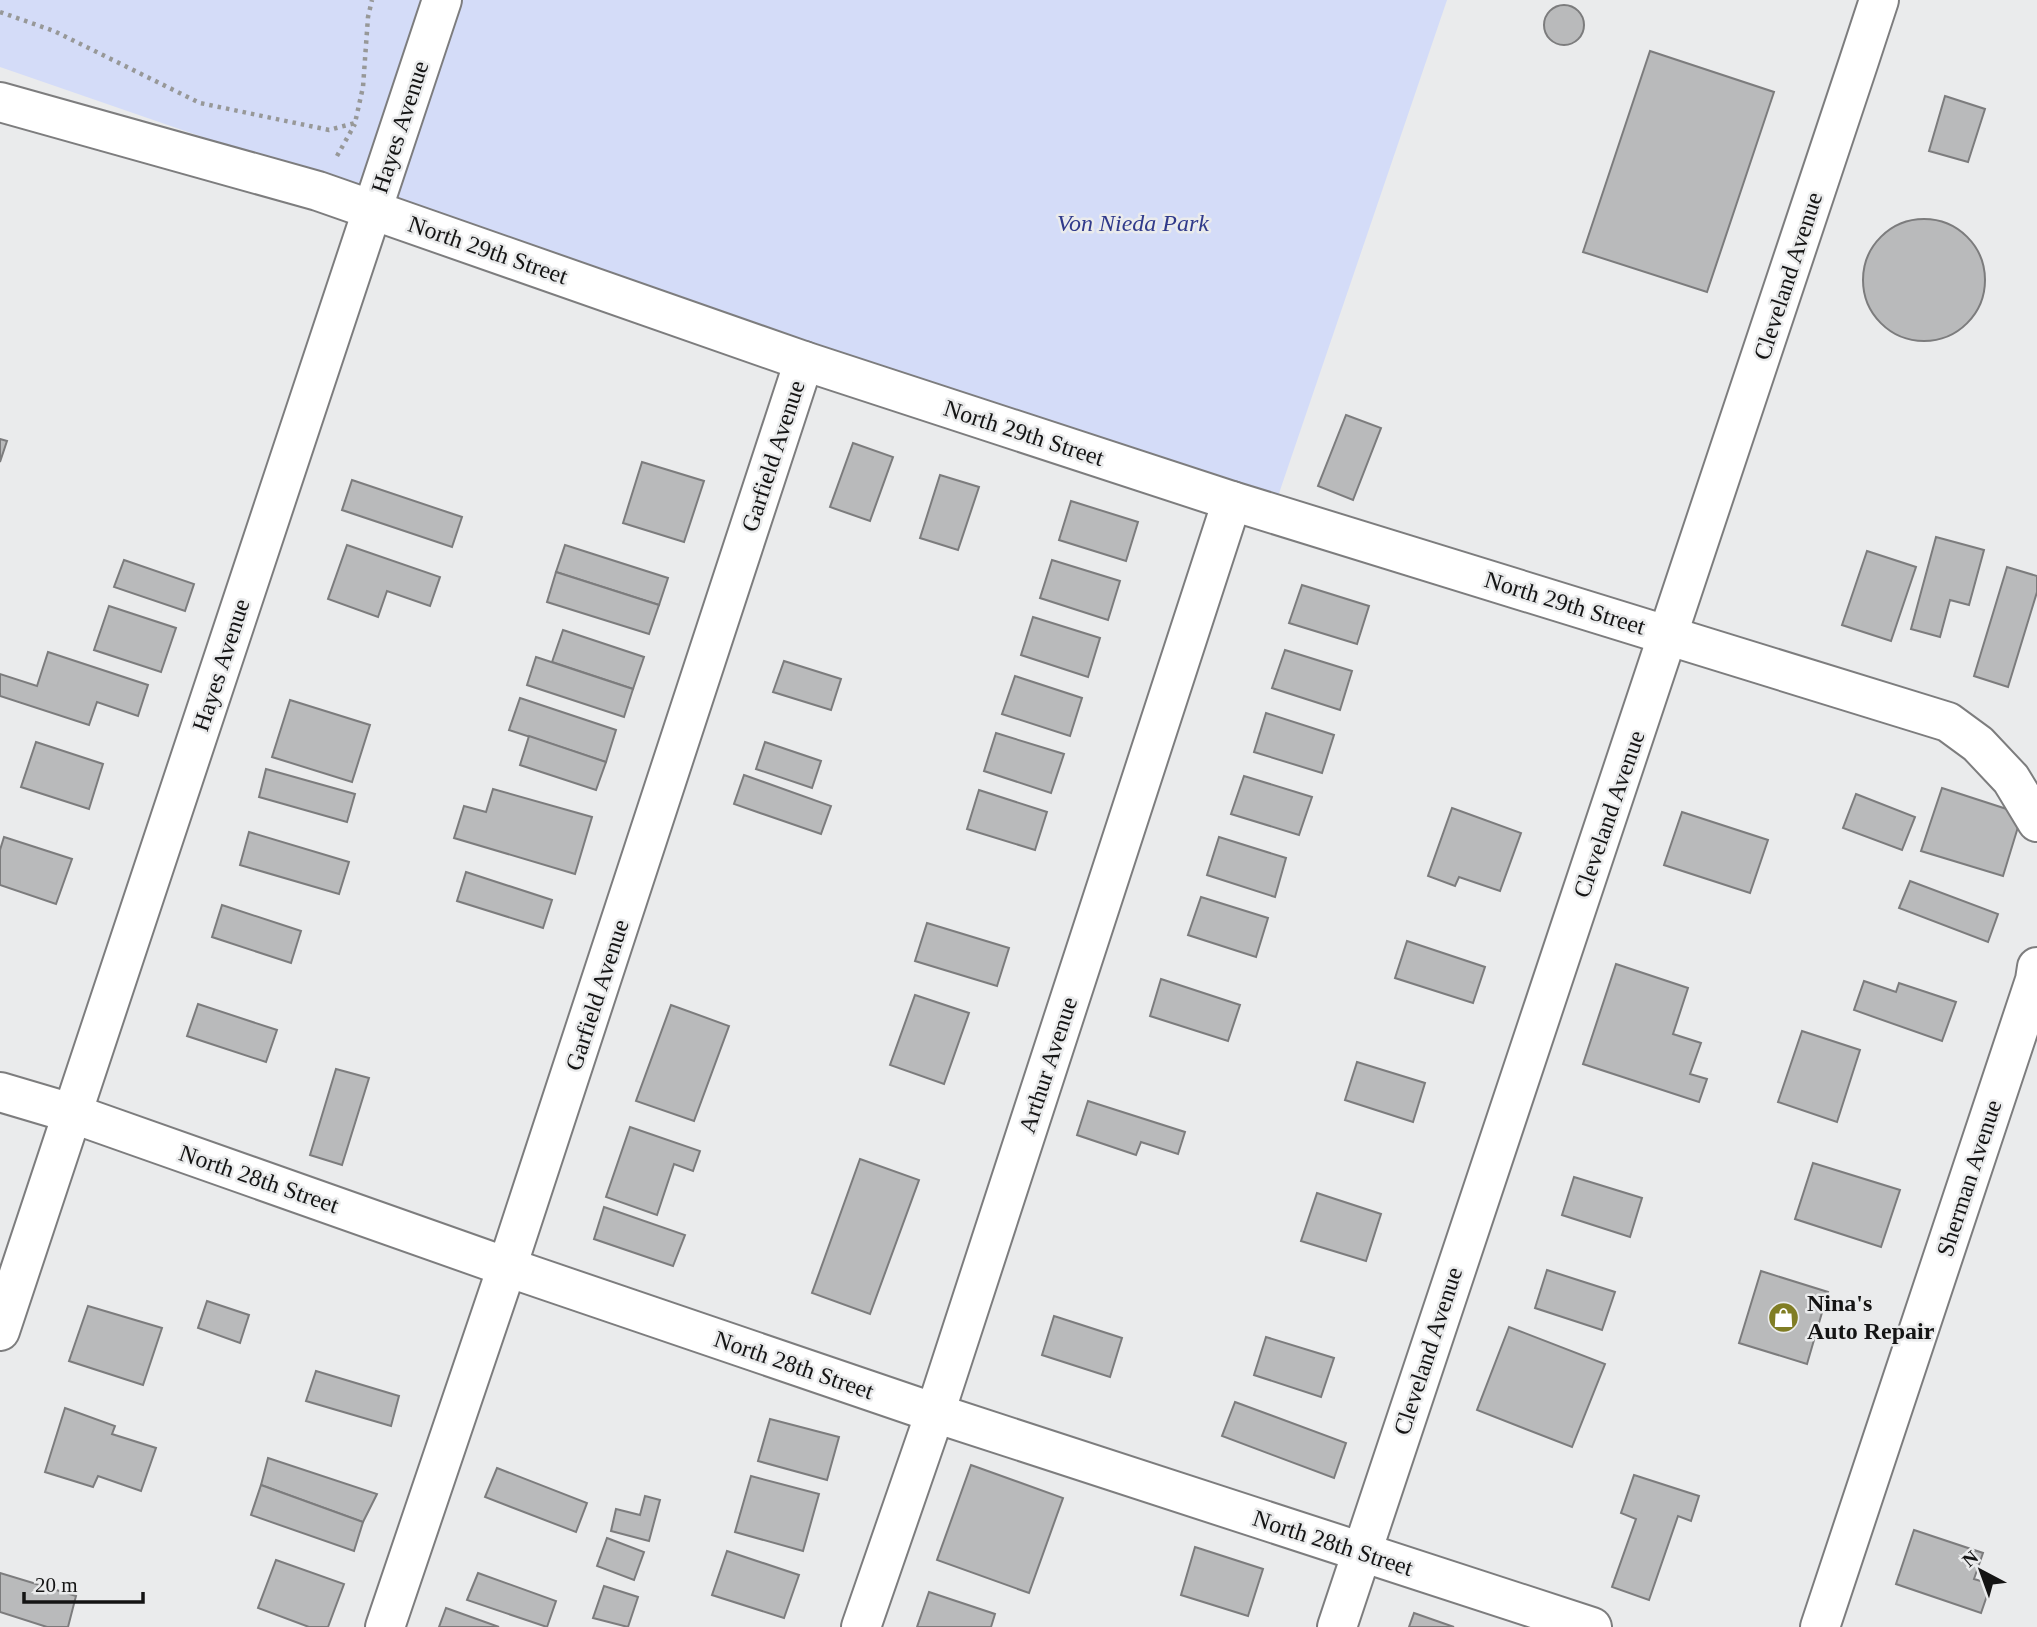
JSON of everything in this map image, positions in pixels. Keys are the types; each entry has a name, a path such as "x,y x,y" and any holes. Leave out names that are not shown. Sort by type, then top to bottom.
{"street":[{"name":"Hayes Avenue","path":"0,1331 442,0"},
{"name":"Cleveland Avenue","path":"1337,1627 1880,0"},
{"name":"North 29th Street","path":"0,102 318,191 804,361 1232,501 1948,722 1979,744 2011,779 2030,811"},
{"name":"Garfield Avenue","path":"385,1627 507,1267 804,361"},
{"name":"Arthur Avenue","path":"861,1627 935,1413 1232,501"},
{"name":"Sherman Avenue","path":"1820,1627 2037,967"},
{"name":"North 28th Street","path":"0,1092 71,1113 507,1267 935,1413 1592,1627"}],"path":[{"path":"0,12 54,32 200,103 329,131 355,123 363,87 368,17 372,0"}],"green space":[{"name":"Von Nieda Park","path":"0,0 1447,0 1274,508 0,67"}],"building":[{"path":"1564,5 1578,11 1584,25 1578,39 1564,45 1550,39 1544,25 1550,11"},
{"path":"1650,51 1774,92 1707,292 1583,252"},
{"path":"1945,96 1985,109 1968,162 1929,151"},
{"path":"1924,219 1947,223 1967,237 1981,257 1985,280 1981,303 1967,323 1947,337 1924,341 1901,337 1881,323 1867,303 1863,280 1867,257 1881,237 1901,223"},
{"path":"1346,415 1381,428 1353,500 1318,486"},
{"path":"0,439 7,441 0,462"},
{"path":"853,443 893,457 870,521 830,507"},
{"path":"642,462 704,481 684,542 623,523"},
{"path":"940,475 979,487 958,550 920,538"},
{"path":"352,480 462,517 452,547 342,510"},
{"path":"1071,501 1138,522 1126,561 1059,540"},
{"path":"1936,537 1984,550 1969,605 1950,600 1940,637 1911,629"},
{"path":"347,545 440,577 430,606 387,591 378,617 328,599"},
{"path":"565,545 668,578 659,605 556,572"},
{"path":"1867,551 1916,567 1891,641 1842,625"},
{"path":"124,560 194,584 185,611 114,587"},
{"path":"1052,560 1120,581 1108,620 1040,598"},
{"path":"2007,567 2037,576 2037,592 2008,687 1974,676"},
{"path":"556,572 659,605 649,634 547,602"},
{"path":"1302,585 1369,606 1357,644 1289,623"},
{"path":"109,606 176,628 161,672 94,650"},
{"path":"1033,617 1100,638 1088,677 1021,655"},
{"path":"563,630 644,657 633,689 552,662"},
{"path":"1285,650 1352,671 1340,710 1272,688"},
{"path":"48,652 148,685 138,716 97,702 89,725 0,696 0,674 37,686"},
{"path":"536,657 633,689 624,717 527,685"},
{"path":"784,661 841,679 831,710 773,692"},
{"path":"1015,676 1082,698 1070,736 1002,714"},
{"path":"520,698 616,730 606,762 509,730"},
{"path":"290,700 370,725 352,782 272,757"},
{"path":"1266,713 1334,735 1322,773 1254,752"},
{"path":"996,733 1064,754 1051,793 984,771"},
{"path":"529,736 606,762 596,790 520,765"},
{"path":"36,742 103,764 89,809 21,787"},
{"path":"765,742 821,761 812,788 756,769"},
{"path":"266,769 355,794 347,822 259,797"},
{"path":"744,775 831,806 821,834 734,804"},
{"path":"1244,776 1312,797 1299,835 1231,814"},
{"path":"1942,788 2022,814 2003,876 1921,851"},
{"path":"493,789 592,817 575,874 454,838 464,806 486,812"},
{"path":"979,790 1047,812 1035,850 967,829"},
{"path":"1856,794 1915,817 1902,850 1843,828"},
{"path":"1452,808 1521,833 1500,891 1459,877 1455,886 1428,876"},
{"path":"1682,812 1768,840 1750,893 1664,865"},
{"path":"249,832 349,862 339,894 240,865"},
{"path":"4,837 72,859 56,904 0,885 0,850"},
{"path":"1219,837 1286,858 1275,897 1207,875"},
{"path":"466,872 552,900 543,928 457,901"},
{"path":"1910,881 1998,914 1988,942 1899,908"},
{"path":"1201,897 1268,918 1256,957 1188,935"},
{"path":"222,905 301,931 291,963 212,937"},
{"path":"927,923 1009,948 997,986 915,961"},
{"path":"1407,941 1485,967 1473,1003 1395,978"},
{"path":"1616,964 1688,988 1673,1034 1701,1043 1690,1074 1707,1079 1699,1102 1583,1064"},
{"path":"1161,979 1240,1005 1228,1041 1150,1016"},
{"path":"1864,981 1896,992 1899,983 1956,1002 1942,1041 1854,1010"},
{"path":"915,995 969,1013 944,1084 890,1065"},
{"path":"198,1004 277,1030 266,1062 187,1036"},
{"path":"671,1005 729,1026 694,1121 636,1101"},
{"path":"1802,1031 1860,1050 1837,1122 1778,1102"},
{"path":"1357,1062 1425,1083 1413,1122 1345,1100"},
{"path":"336,1069 369,1078 342,1165 310,1155"},
{"path":"1088,1101 1185,1132 1178,1154 1141,1142 1136,1155 1077,1135"},
{"path":"630,1127 700,1151 693,1171 674,1164 657,1215 606,1197"},
{"path":"860,1159 919,1180 870,1314 812,1293"},
{"path":"1813,1163 1900,1190 1881,1247 1795,1219"},
{"path":"1574,1177 1642,1198 1630,1237 1562,1215"},
{"path":"1317,1193 1381,1214 1366,1261 1301,1241"},
{"path":"604,1207 685,1235 673,1266 594,1239"},
{"path":"1547,1270 1615,1292 1602,1330 1535,1308"},
{"name":"Nina's Auto Repair","path":"1761,1271 1828,1292 1807,1364 1739,1343"},
{"path":"207,1301 249,1315 240,1343 198,1328"},
{"path":"88,1306 162,1328 143,1385 69,1361"},
{"path":"1054,1316 1122,1338 1110,1377 1042,1355"},
{"path":"1509,1327 1605,1364 1572,1447 1477,1410"},
{"path":"1266,1337 1334,1358 1321,1397 1254,1375"},
{"path":"316,1371 399,1396 391,1426 306,1401"},
{"path":"1235,1402 1346,1443 1334,1478 1222,1436"},
{"path":"65,1408 115,1426 112,1434 156,1448 141,1491 98,1476 93,1487 45,1472"},
{"path":"770,1419 839,1437 827,1480 758,1461"},
{"path":"268,1458 377,1494 363,1522 261,1485"},
{"path":"971,1465 1063,1498 1029,1593 937,1560"},
{"path":"497,1468 587,1503 576,1532 485,1497"},
{"path":"1634,1475 1699,1496 1691,1521 1678,1516 1649,1600 1612,1587 1636,1519 1621,1513"},
{"path":"751,1476 819,1494 803,1551 735,1532"},
{"path":"261,1485 363,1522 354,1551 251,1515"},
{"path":"645,1496 660,1500 649,1541 611,1531 616,1509 640,1515"},
{"path":"1914,1530 1983,1553 1974,1579 1991,1584 1981,1613 1896,1584"},
{"path":"607,1538 644,1552 634,1580 597,1566"},
{"path":"1195,1547 1263,1569 1248,1616 1181,1595"},
{"path":"727,1551 799,1575 784,1618 712,1595"},
{"path":"276,1560 344,1584 328,1627 309,1627 258,1608"},
{"path":"0,1573 76,1596 68,1627 47,1627 0,1612"},
{"path":"478,1573 556,1601 547,1627 467,1600"},
{"path":"604,1586 638,1597 628,1627 593,1618"},
{"path":"929,1592 995,1614 991,1627 917,1627"},
{"path":"446,1608 499,1627 439,1627"},
{"path":"1414,1613 1454,1627 1409,1627"}],"place":[{"name":"Nina's Auto Repair","path":"1784,1317"}]}
